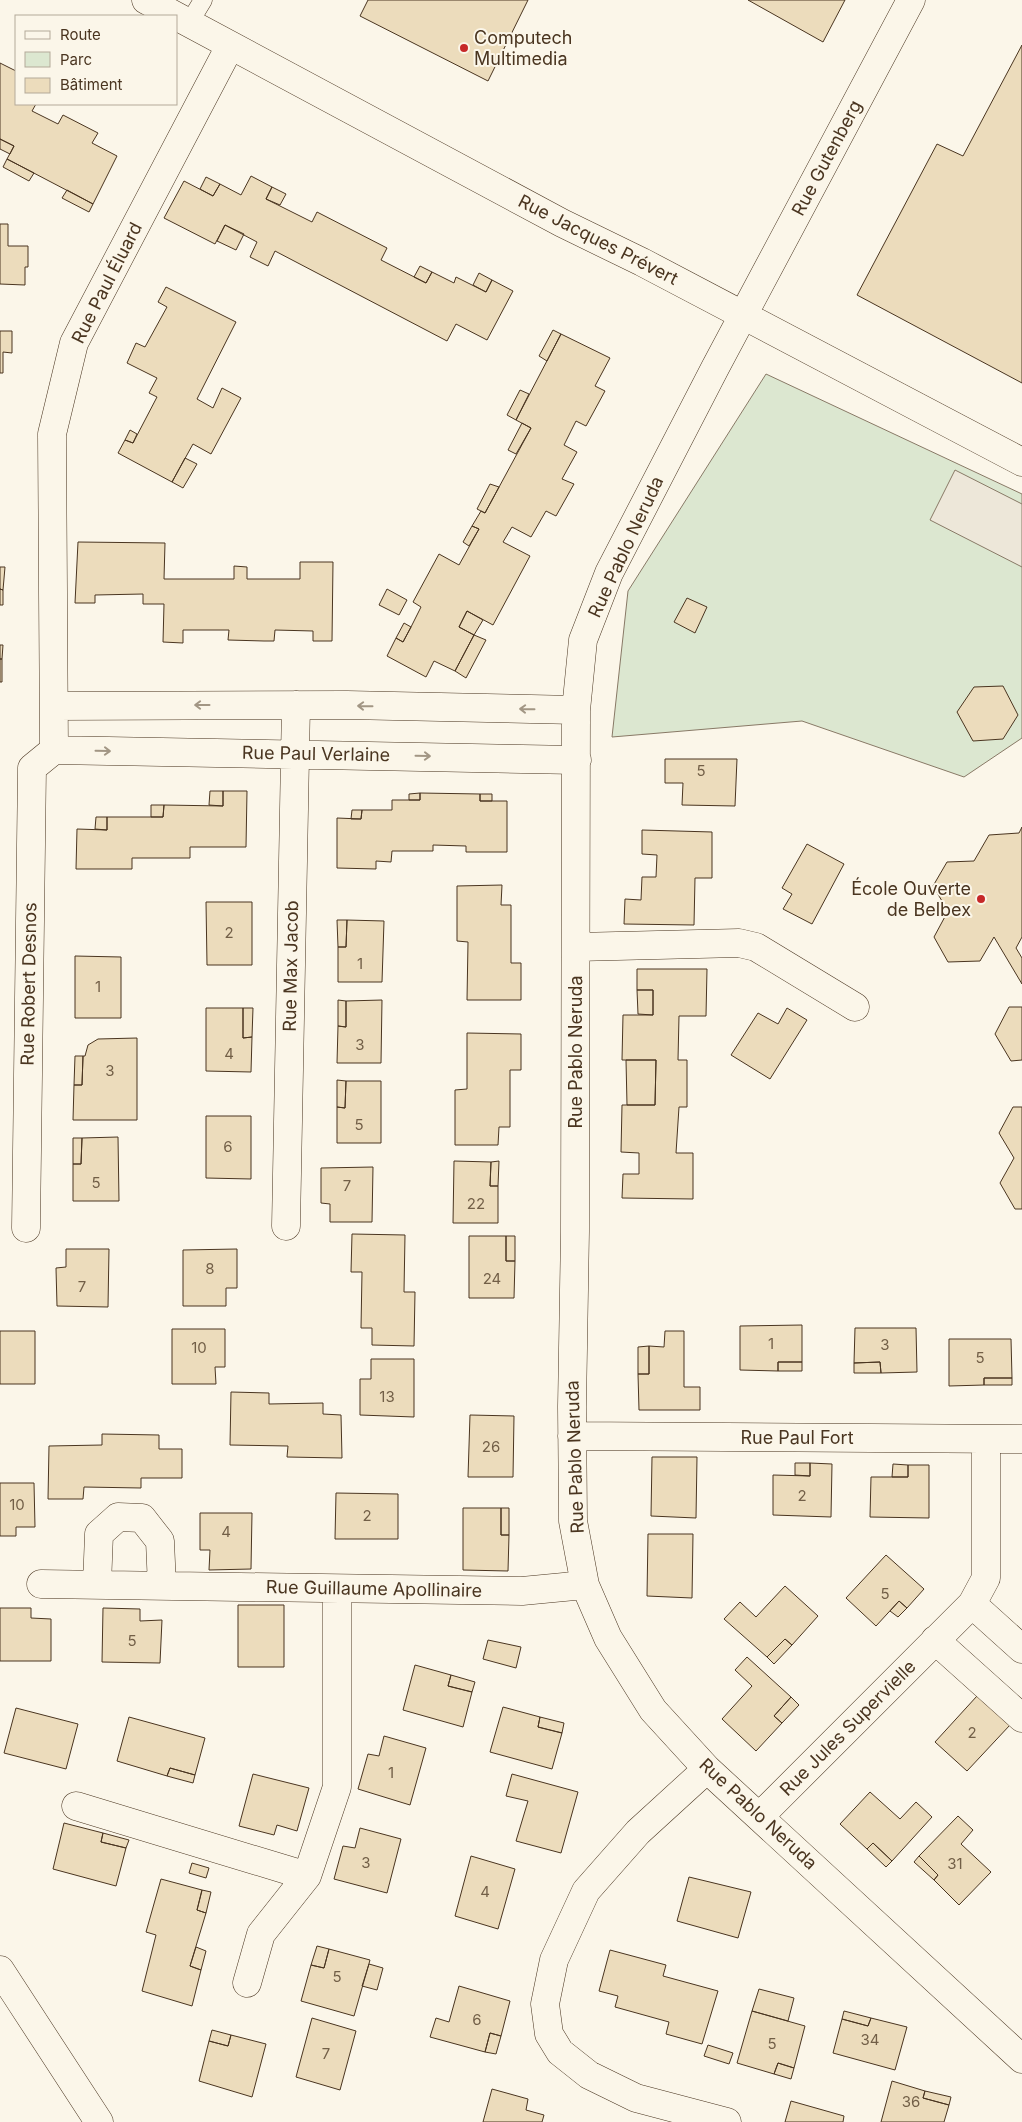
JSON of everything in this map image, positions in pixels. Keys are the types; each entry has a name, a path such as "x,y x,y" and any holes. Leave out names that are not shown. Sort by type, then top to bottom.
{"street":[{"name":"Rue Jacques Prévert","path":"146,0 173,15"},
{"name":"Rue Gutenberg","path":"744,316 911,0"},
{"name":"Rue Jacques Prévert","path":"180,19 562,223 1022,462"},
{"name":"Rue Paul Éluard","path":"54,750 52,434 74,343 230,46"},
{"name":"Rue Pablo Neruda","path":"744,316 610,573 583,640 576,710 573,1521 585,1585 608,1638 653,1710 707,1769 1022,2059"},
{"path":"54,706 296,705 576,710"},
{"name":"Rue Max Jacob","path":"286,1226 296,705"},
{"name":"Rue Paul Verlaine","path":"54,750 295,753 577,760"},
{"name":"Rue Robert Desnos","path":"26,1228 32,768 54,750"},
{"path":"576,947 740,944 756,947 855,1008"},
{"name":"Rue Paul Fort","path":"572,1436 1022,1439"},
{"name":"Rue Jules Supervielle","path":"760,1816 972,1604 986,1578 986,1440"},
{"path":"97,1585 99,1534 118,1517 142,1518 160,1541 162,1586"},
{"name":"Rue Guillaume Apollinaire","path":"41,1584 522,1591 585,1585"},
{"path":"247,1983 261,1934 307,1876 337,1787 337,1589"},
{"path":"972,1604 1022,1649"},
{"path":"936,1640 1022,1718"},
{"path":"707,1769 638,1832 586,1892 554,1960 545,2004 549,2034 560,2052 589,2075 636,2098 727,2122"},
{"path":"76,1806 307,1876"},
{"path":"0,1970 99,2122"}],"lane":[{"path":"180,19 203,0"}],"green space":[{"path":"766,374 1022,494 1022,738 964,777 802,721 612,737 628,591"}],"shaded area":[{"path":"955,470 1022,504 1022,567 930,520"}],"building":[{"name":"Computech Multimedia","path":"368,0 528,0 488,81 360,16"},
{"path":"748,0 845,0 823,42"},
{"path":"1022,45 1022,383 857,295 937,144 963,156"},
{"path":"0,63 15,70 15,105 35,105 32,111 58,124 63,115 98,133 92,143 117,156 93,204 7,159 14,146 0,139"},
{"path":"0,139 14,146 10,154 0,149"},
{"path":"7,159 34,173 29,181 3,167"},
{"path":"251,176 272,187 266,199 312,222 317,212 387,248 381,260 426,283 432,272 454,283 456,277 486,292 492,280 513,291 487,340 456,324 447,341 275,251 268,266 250,257 257,242 225,225 215,244 164,218 184,181 213,196 220,184 241,195"},
{"path":"206,177 220,184 213,196 200,189"},
{"path":"272,187 286,194 280,205 266,199"},
{"path":"67,190 93,204 89,212 62,198"},
{"path":"0,224 8,224 8,246 28,246 28,267 25,267 25,285 0,284"},
{"path":"225,225 244,234 236,250 217,241"},
{"path":"420,266 432,272 426,283 414,277"},
{"path":"479,273 492,280 486,292 473,285"},
{"path":"166,287 236,322 197,399 213,408 222,388 241,398 211,454 193,444 172,482 118,453 125,440 133,443 157,397 149,393 157,378 127,363 136,343 145,347 167,307 158,302"},
{"path":"553,330 561,334 547,361 539,356"},
{"path":"0,331 12,331 12,353 3,352 3,373 0,373"},
{"path":"561,334 610,358 595,386 605,391 586,426 576,421 564,445 577,452 562,479 574,484 556,516 546,511 531,537 512,527 503,542 530,556 493,625 467,611 459,627 474,635 455,671 434,661 426,677 387,656 396,638 403,642 411,627 421,607 413,602 439,554 459,565 479,529 472,526 481,511 485,513 531,428 516,420"},
{"path":"520,390 529,394 516,420 507,415"},
{"path":"522,423 531,428 516,454 508,450"},
{"path":"130,430 137,434 133,443 125,440"},
{"path":"185,458 197,464 183,488 172,482"},
{"path":"490,484 499,487 485,513 477,509"},
{"path":"472,526 479,529 469,546 463,542"},
{"path":"78,542 165,543 164,579 234,579 234,566 247,567 247,579 300,579 300,562 333,562 332,641 313,641 313,631 275,630 274,641 264,641 228,640 229,630 183,630 183,643 163,642 164,604 143,604 143,594 95,595 95,603 75,603"},
{"path":"0,567 5,567 3,590 0,589"},
{"path":"0,589 3,590 3,605 0,605"},
{"path":"387,589 407,600 399,615 379,605"},
{"path":"687,598 707,607 695,633 674,622"},
{"path":"467,611 483,620 474,635 459,627"},
{"path":"404,623 411,627 403,642 396,638"},
{"path":"474,635 486,640 466,678 455,671"},
{"path":"0,645 3,645 2,659 0,659"},
{"path":"0,659 2,659 2,682 0,682"},
{"path":"1003,686 1018,715 1003,739 973,741 957,712 974,687"},
{"path":"665,759 737,759 735,806 682,805 683,783 665,783"},
{"path":"210,791 223,791 223,806 209,805"},
{"path":"223,791 247,791 246,847 190,847 190,858 132,858 132,869 76,869 77,829 107,830 107,817 163,817 164,805 223,806"},
{"path":"420,793 480,794 480,801 507,801 507,852 466,852 466,846 433,845 433,851 392,851 391,862 376,861 376,869 337,868 337,818 361,819 362,810 392,810 392,800 420,800"},
{"path":"420,793 420,800 409,800 409,794"},
{"path":"480,794 492,794 492,801 480,801"},
{"path":"151,805 164,805 163,817 151,817"},
{"path":"352,810 362,810 361,819 351,819"},
{"path":"96,817 107,817 107,830 95,829"},
{"name":"École Ouverte de Belbex","path":"1022,827 1022,937 1016,948 1022,958 1022,984 994,937 980,961 948,962 934,937 948,911 933,886 947,862 974,861 989,835 1019,833"},
{"path":"642,830 712,832 712,878 695,878 694,925 624,924 625,899 641,900 642,877 656,877 657,855 642,854"},
{"path":"807,844 844,864 812,924 783,909 792,894 782,888"},
{"path":"502,885 501,905 511,905 511,963 521,963 521,1000 467,1000 468,942 457,941 457,886"},
{"path":"206,902 252,902 252,965 207,965"},
{"path":"337,920 347,920 346,947 338,947"},
{"path":"347,920 384,921 382,982 338,982 338,947 346,947"},
{"path":"75,956 121,957 121,1018 75,1018"},
{"path":"637,969 707,969 706,1016 679,1016 678,1060 687,1060 687,1107 679,1107 676,1153 693,1153 693,1199 622,1198 623,1174 639,1174 639,1153 621,1152 622,1105 655,1105 656,1060 622,1060 623,1015 653,1015 653,990 637,990"},
{"path":"637,990 653,990 653,1015 638,1014"},
{"path":"338,1000 346,1001 346,1027 338,1026"},
{"path":"382,1000 381,1063 337,1063 338,1026 346,1027 346,1001"},
{"path":"1009,1007 1022,1007 1022,1060 1011,1061 995,1034"},
{"path":"206,1008 243,1008 243,1038 252,1037 251,1072 206,1071"},
{"path":"243,1008 253,1008 252,1037 243,1038"},
{"path":"787,1008 807,1020 770,1079 731,1055 758,1013 778,1024"},
{"path":"467,1033 521,1034 521,1070 510,1070 510,1127 499,1127 498,1145 455,1145 455,1090 467,1089"},
{"path":"137,1038 137,1120 73,1120 74,1085 82,1085 83,1056 85,1056 88,1045 98,1039"},
{"path":"75,1056 83,1056 82,1085 74,1085"},
{"path":"626,1060 656,1060 655,1105 627,1105"},
{"path":"337,1080 346,1081 345,1108 337,1107"},
{"path":"346,1081 381,1081 381,1143 337,1143 337,1107 345,1108"},
{"path":"1013,1107 1022,1107 1022,1209 1015,1209 1000,1183 1014,1158 999,1133"},
{"path":"206,1116 251,1116 251,1179 206,1178"},
{"path":"118,1137 119,1201 73,1201 73,1164 81,1164 82,1138"},
{"path":"73,1138 82,1138 81,1164 73,1164"},
{"path":"454,1161 491,1162 490,1186 498,1186 498,1223 453,1223"},
{"path":"499,1161 498,1186 490,1186 491,1162"},
{"path":"373,1167 372,1222 330,1222 330,1204 321,1203 321,1168"},
{"path":"352,1234 405,1235 404,1292 415,1292 414,1346 372,1345 372,1328 361,1328 362,1272 351,1272"},
{"path":"469,1236 506,1236 506,1261 515,1261 514,1298 469,1298"},
{"path":"506,1236 515,1236 515,1261 506,1261"},
{"path":"66,1249 109,1249 108,1307 57,1306 56,1268 66,1267"},
{"path":"237,1249 237,1288 226,1288 226,1306 183,1306 183,1250"},
{"path":"802,1325 802,1362 778,1362 778,1371 740,1370 740,1326"},
{"path":"855,1328 916,1328 917,1372 881,1373 880,1362 854,1363"},
{"path":"172,1329 225,1329 225,1367 215,1367 216,1384 172,1384"},
{"path":"0,1331 35,1331 35,1384 0,1384"},
{"path":"665,1331 684,1331 684,1387 700,1387 700,1410 639,1410 638,1374 649,1374 649,1346 664,1347"},
{"path":"949,1339 1011,1339 1012,1378 984,1378 984,1385 949,1386"},
{"path":"649,1346 649,1374 638,1374 638,1347"},
{"path":"371,1359 414,1359 414,1417 360,1415 360,1379 371,1379"},
{"path":"778,1362 802,1362 802,1371 778,1371"},
{"path":"880,1362 881,1373 854,1373 854,1363"},
{"path":"984,1378 1012,1378 1012,1385 984,1385"},
{"path":"231,1392 269,1393 269,1404 323,1403 323,1414 341,1415 342,1458 287,1457 288,1446 230,1445"},
{"path":"470,1415 514,1416 513,1477 468,1477"},
{"path":"102,1434 159,1435 159,1449 182,1449 182,1478 141,1478 141,1488 84,1487 83,1499 48,1499 49,1446 102,1445"},
{"path":"652,1457 697,1457 696,1518 651,1516"},
{"path":"795,1463 810,1463 810,1476 795,1475"},
{"path":"810,1463 832,1464 831,1517 773,1515 773,1475 810,1476"},
{"path":"893,1464 908,1465 908,1477 892,1477"},
{"path":"908,1465 929,1465 929,1518 870,1517 871,1477 908,1477"},
{"path":"0,1483 34,1483 35,1527 16,1527 16,1536 0,1536"},
{"path":"336,1493 398,1494 398,1539 335,1539"},
{"path":"463,1508 501,1508 501,1535 509,1535 508,1571 463,1570"},
{"path":"501,1508 509,1508 509,1535 501,1535"},
{"path":"200,1513 252,1513 251,1569 209,1570 210,1550 200,1550"},
{"path":"648,1534 693,1534 692,1598 647,1596"},
{"path":"886,1555 924,1589 907,1608 899,1601 876,1626 846,1598"},
{"path":"785,1586 818,1616 792,1645 785,1639 767,1657 724,1619 740,1602 756,1617"},
{"path":"899,1601 907,1608 898,1617 890,1611"},
{"path":"238,1605 284,1605 284,1667 238,1667"},
{"path":"0,1608 31,1608 31,1618 51,1619 51,1661 0,1661"},
{"path":"103,1608 140,1609 140,1621 162,1620 160,1663 102,1662"},
{"path":"785,1639 792,1645 774,1664 767,1657"},
{"path":"488,1640 521,1647 516,1668 483,1659"},
{"path":"747,1657 791,1697 774,1716 782,1723 756,1751 722,1719 752,1686 735,1670"},
{"path":"415,1665 451,1675 448,1686 472,1692 463,1727 403,1710"},
{"path":"451,1675 475,1682 472,1692 448,1686"},
{"path":"977,1696 1010,1725 967,1771 935,1742"},
{"path":"791,1697 799,1705 782,1723 774,1716"},
{"path":"503,1707 540,1717 538,1727 562,1733 552,1769 490,1752"},
{"path":"16,1708 78,1724 66,1769 4,1753"},
{"path":"129,1717 205,1738 195,1775 170,1768 167,1776 117,1761"},
{"path":"540,1717 564,1723 562,1733 538,1727"},
{"path":"384,1736 426,1748 410,1805 358,1789 368,1754 379,1756"},
{"path":"170,1768 195,1775 193,1783 167,1776"},
{"path":"253,1774 309,1788 297,1831 277,1825 274,1835 239,1826"},
{"path":"512,1774 578,1792 561,1853 516,1841 528,1801 506,1796"},
{"path":"870,1792 900,1819 916,1802 932,1817 892,1861 873,1843 867,1849 840,1824"},
{"path":"958,1816 973,1830 961,1844 991,1872 959,1905 934,1880 938,1875 919,1856"},
{"path":"64,1823 103,1833 101,1842 126,1848 116,1886 53,1869"},
{"path":"360,1828 401,1839 387,1893 334,1879 343,1846 355,1848"},
{"path":"103,1833 129,1840 126,1848 101,1842"},
{"path":"873,1843 892,1861 886,1867 867,1849"},
{"path":"471,1856 515,1869 498,1929 455,1916"},
{"path":"919,1856 938,1875 934,1880 914,1862"},
{"path":"192,1863 209,1868 206,1878 189,1873"},
{"path":"689,1877 751,1892 738,1938 677,1921"},
{"path":"161,1879 202,1890 197,1910 206,1913 190,1966 201,1970 192,2006 142,1991 156,1935 146,1932"},
{"path":"202,1890 211,1892 206,1913 197,1910"},
{"path":"317,1946 329,1949 324,1968 311,1965"},
{"path":"196,1947 206,1951 201,1970 190,1966"},
{"path":"329,1949 370,1960 354,2016 301,2001 311,1965 324,1968"},
{"path":"610,1950 666,1965 663,1976 718,1991 702,2044 666,2034 669,2022 615,2007 618,1996 599,1991"},
{"path":"369,1964 383,1968 377,1990 362,1986"},
{"path":"459,1986 510,2001 501,2036 490,2033 485,2052 430,2037 436,2018 449,2022"},
{"path":"759,1989 794,1998 788,2021 752,2011"},
{"path":"752,2011 805,2026 794,2068 778,2063 774,2074 737,2063"},
{"path":"844,2011 871,2018 868,2026 842,2019"},
{"path":"312,2018 356,2031 340,2090 296,2077"},
{"path":"871,2018 907,2027 895,2070 833,2053 842,2019 868,2026"},
{"path":"212,2030 231,2035 228,2046 209,2041"},
{"path":"490,2033 501,2036 496,2054 485,2052"},
{"path":"231,2035 266,2044 252,2097 199,2081 209,2041 228,2046"},
{"path":"708,2045 733,2053 729,2064 704,2056"},
{"path":"778,2063 794,2068 791,2079 774,2074"},
{"path":"892,2081 925,2091 923,2098 949,2105 944,2122 881,2122"},
{"path":"492,2089 528,2099 526,2110 544,2115 542,2122 483,2122"},
{"path":"925,2091 951,2097 949,2105 923,2098"},
{"path":"791,2101 844,2116 843,2122 785,2122"}],"place":[{"name":"Computech Multimedia","path":"464,48"},
{"name":"École Ouverte de Belbex","path":"981,899"}]}
